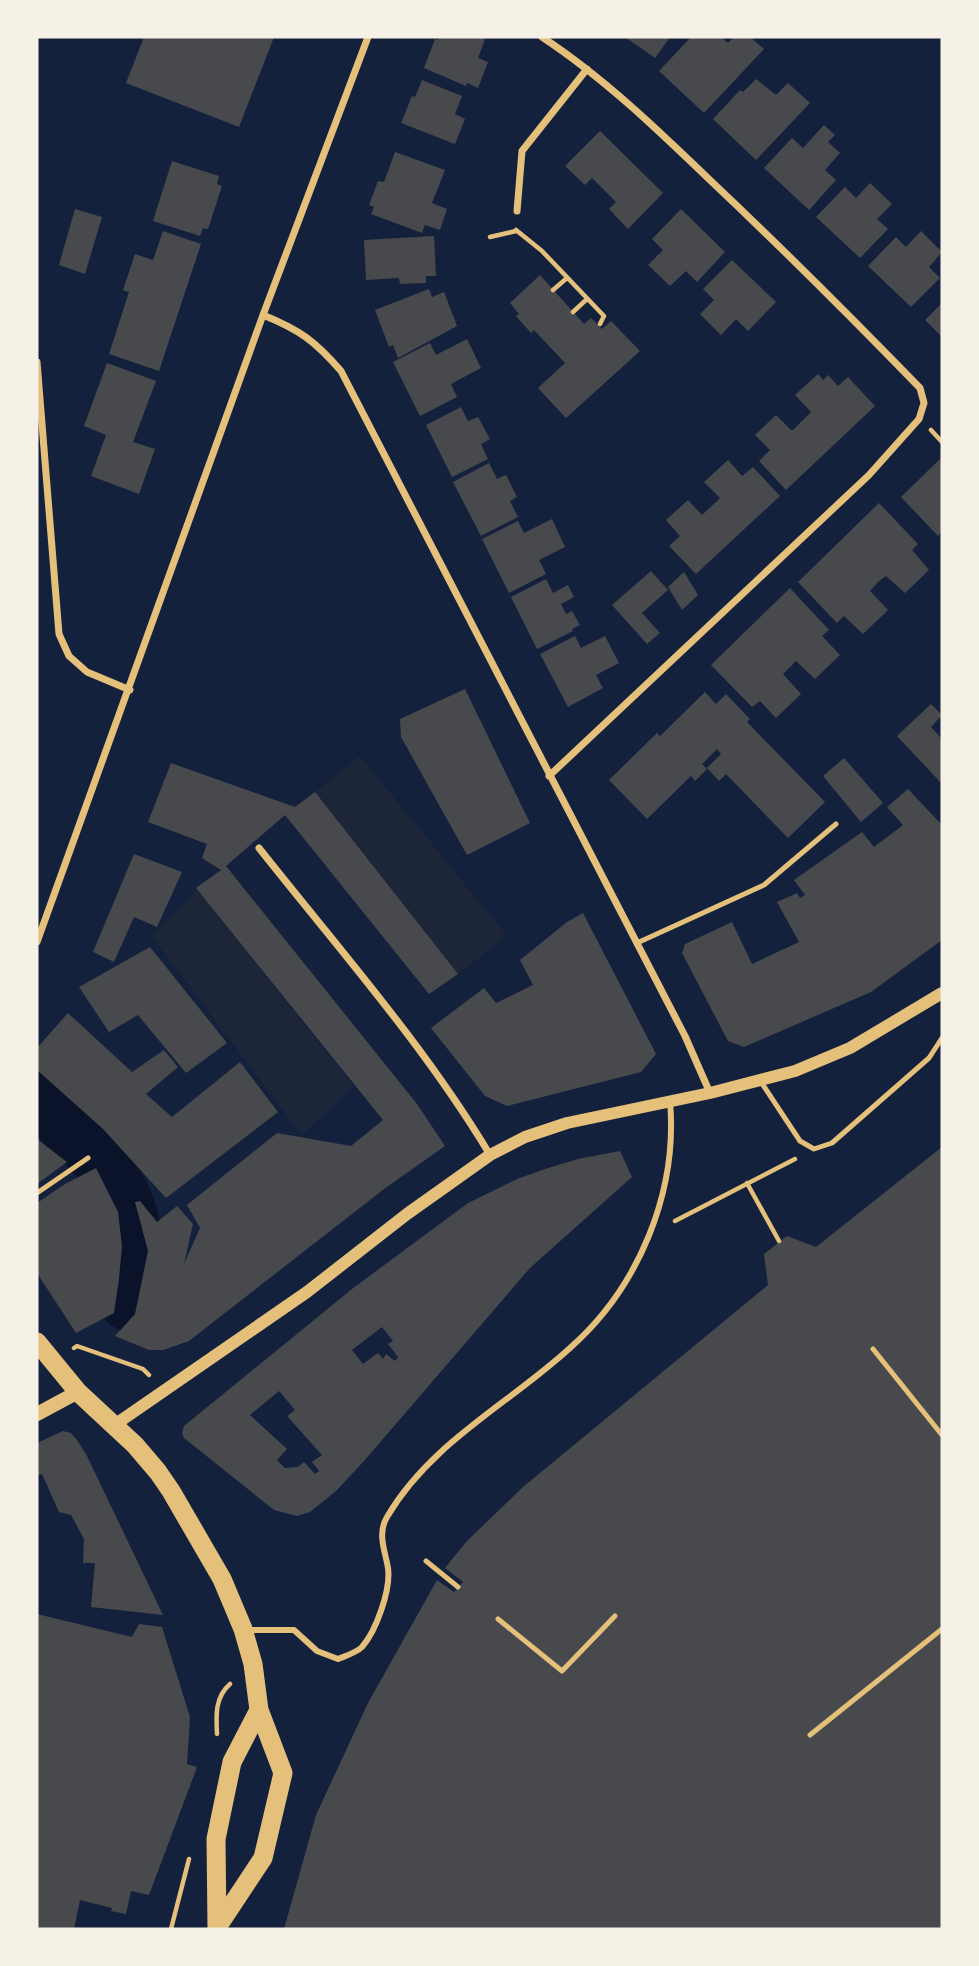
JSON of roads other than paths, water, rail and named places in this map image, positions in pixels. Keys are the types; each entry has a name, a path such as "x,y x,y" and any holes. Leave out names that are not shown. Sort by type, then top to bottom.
{"highway":[{"path":"37,1342 78,1392 135,1445 171,1491 222,1579 243,1629 253,1664 259,1710 283,1773 263,1858 217,1927"},
{"path":"217,1927 216,1839 232,1762 259,1710"}],"main road":[{"path":"37,1414 78,1392"}],"street":[{"path":"37,942 263,315 368,37"},
{"path":"542,37 587,69 648,120 805,271 920,388 924,403 919,419 869,475 549,776"},
{"path":"517,211 522,151 587,69"},
{"path":"263,315 297,330 321,348 341,371 685,1035 710,1093"},
{"path":"37,362 59,635 69,656 87,672 130,690"},
{"path":"259,848 404,1031 490,1155"},
{"path":"113,1426 287,1307 454,1179 490,1155 525,1137 567,1123 710,1093 811,1065 850,1048 942,993"},
{"path":"243,1629 294,1630 317,1651 338,1659 360,1649 372,1630 387,1593 388,1568 381,1544 385,1520 401,1496 426,1466 463,1432 571,1348 605,1310 633,1270 650,1233 667,1175 671,1150 670,1100"}],"lane":[{"path":"637,943 764,886 836,824"},
{"path":"760,1081 800,1141 814,1149 832,1143 929,1058 942,1038"},
{"path":"37,1193 88,1158"},
{"path":"873,1349 942,1435"},
{"path":"426,1561 458,1587"},
{"path":"498,1619 562,1671 615,1616"},
{"path":"810,1735 942,1629"}],"waterway":[{"path":"37,1098 86,1145 114,1180 124,1199 131,1220 134,1243 128,1303"}]}
